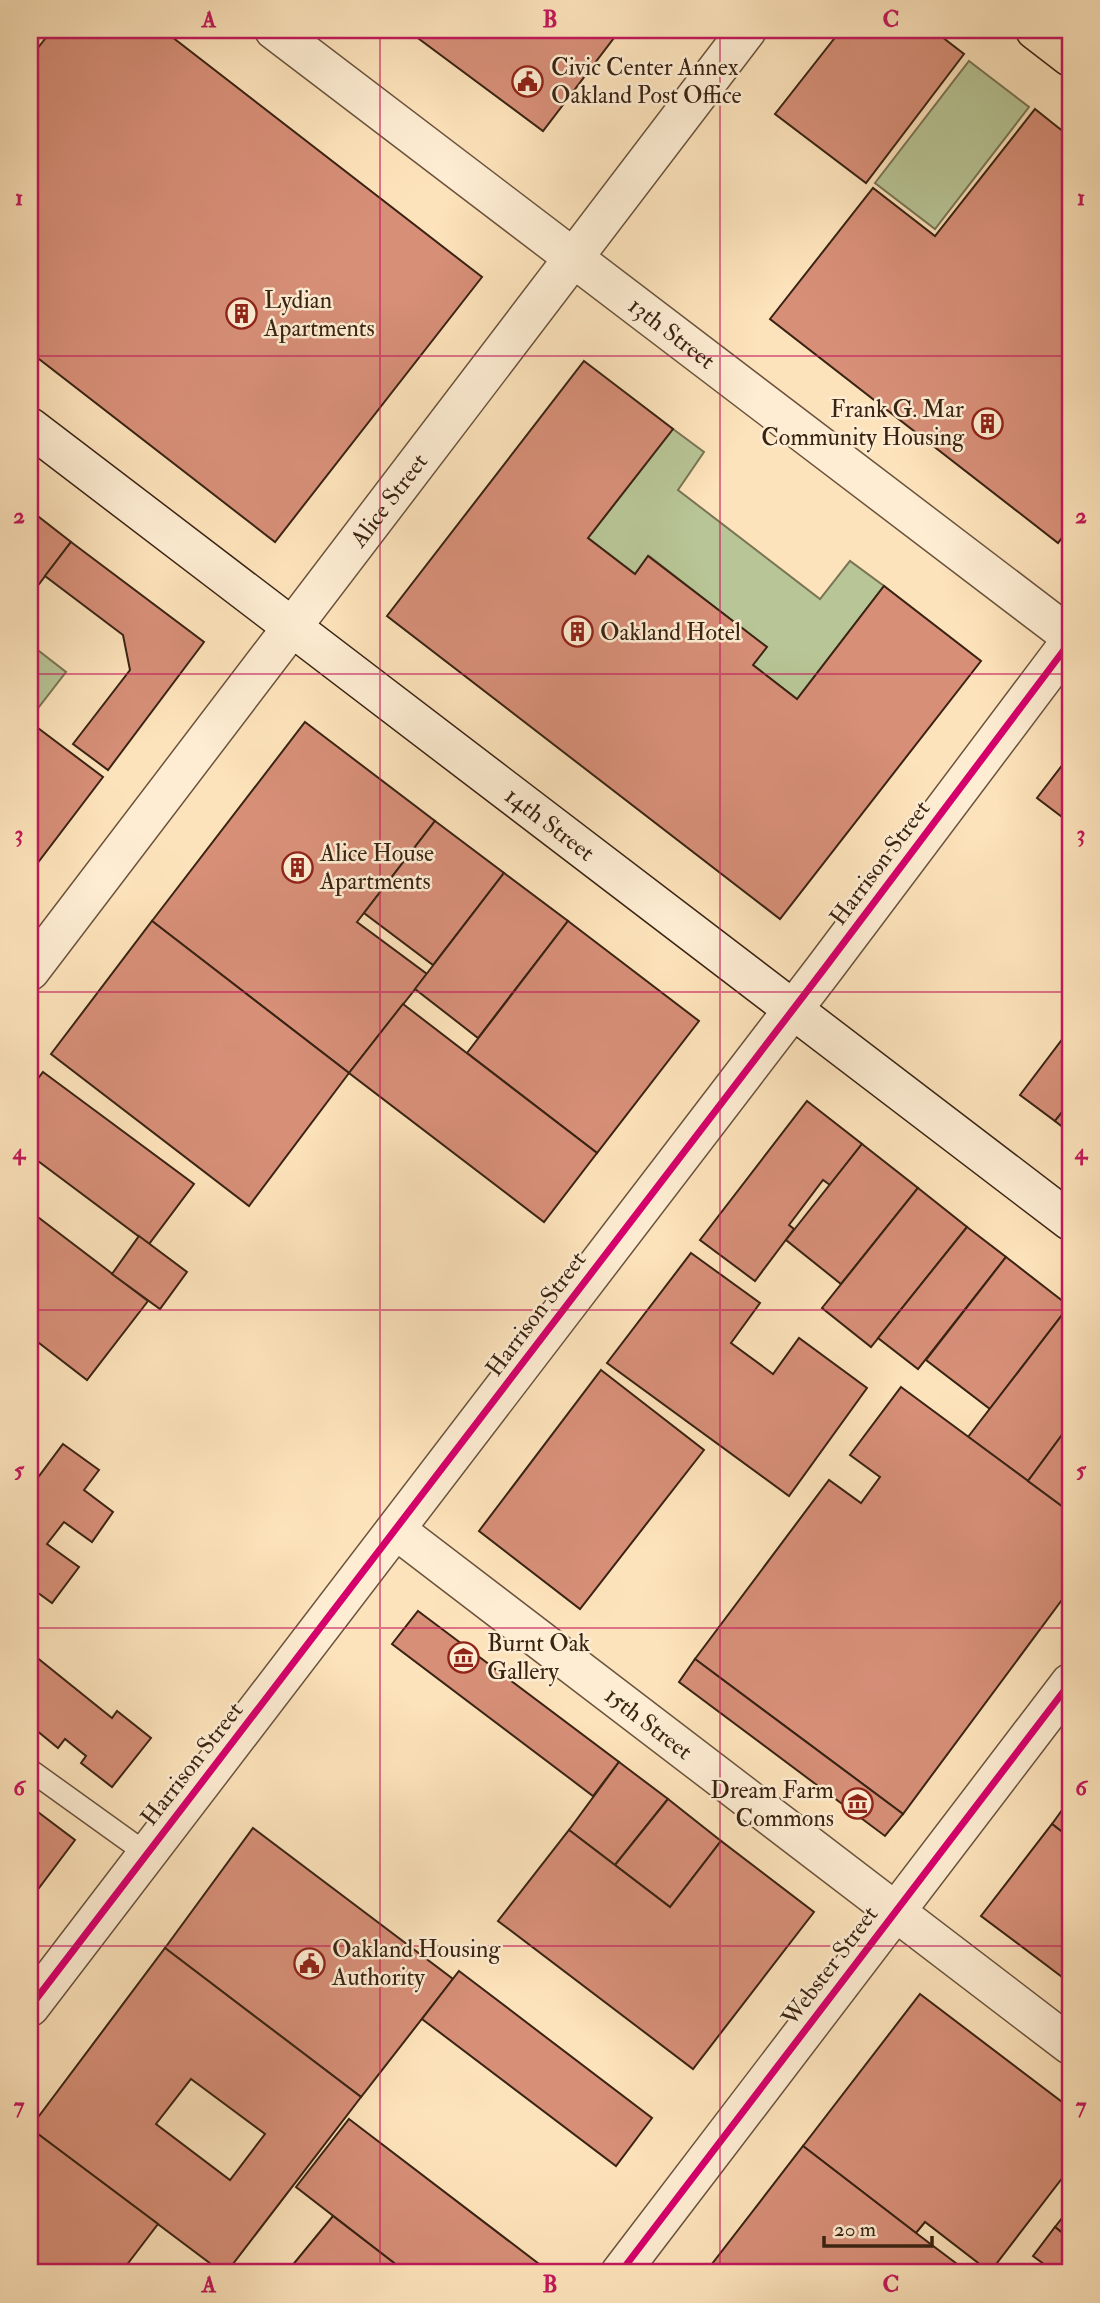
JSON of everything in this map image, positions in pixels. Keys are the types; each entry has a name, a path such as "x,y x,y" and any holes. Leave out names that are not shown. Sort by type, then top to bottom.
{"main road":[{"path":"1035,30 1070,57"}],"street":[{"name":"13th Street","path":"274,30 1070,636"},
{"name":"Alice Street","path":"30,971 747,30"},
{"name":"14th Street","path":"30,427 1070,1221"},
{"name":"Harrison Street","path":"30,2007 1070,642"},
{"name":"15th Street","path":"396,1530 1070,2045"},
{"name":"Webster Street","path":"620,2273 1070,1683"}],"lane":[{"path":"30,1770 147,1854"}],"green space":[{"path":"969,61 1029,107 935,229 875,183"},
{"path":"673,429 704,452 678,490 820,599 850,561 884,586 797,699 753,665 766,647 649,556 635,574 588,538"},
{"path":"30,644 66,672 35,712 30,708"}],"building":[{"name":"Lydian Apartments","path":"52,30 163,30 482,277 275,542 30,352 30,58"},
{"name":"Civic Center Annex Oakland Post Office","path":"407,30 620,30 543,131"},
{"path":"841,30 933,30 964,54 866,183 775,114"},
{"name":"Frank G. Mar Community Housing","path":"1035,109 1070,137 1070,527 1058,543 770,319 873,188 935,236"},
{"name":"Oakland Hotel","path":"584,361 673,429 588,538 635,574 648,556 767,647 753,665 797,699 884,586 981,661 780,919 387,616"},
{"path":"30,510 71,542 30,596"},
{"path":"71,542 204,642 108,770 73,744 130,670 123,635 45,576"},
{"path":"30,722 103,777 30,873"},
{"name":"Alice House Apartments","path":"305,722 435,821 357,922 427,974 349,1073 152,921"},
{"path":"1070,755 1070,823 1037,798"},
{"path":"435,821 504,873 433,965 364,913"},
{"path":"504,873 568,921 478,1038 415,989"},
{"path":"152,921 349,1073 249,1206 51,1054"},
{"path":"568,921 699,1021 597,1153 467,1053"},
{"path":"403,1004 597,1153 544,1222 349,1073"},
{"path":"1070,1029 1070,1102 1055,1121 1020,1095"},
{"path":"43,1072 194,1184 149,1244 30,1155 30,1089"},
{"path":"807,1101 862,1144 830,1185 823,1180 789,1225 794,1229 755,1281 700,1240"},
{"path":"1070,1102 1070,1133 1055,1121"},
{"path":"862,1144 918,1188 841,1284 786,1240"},
{"path":"918,1188 967,1227 871,1347 822,1308"},
{"path":"30,1211 148,1301 87,1380 30,1336"},
{"path":"967,1227 1006,1257 918,1369 878,1338"},
{"path":"139,1236 187,1272 160,1309 112,1274"},
{"path":"691,1253 760,1303 731,1343 773,1374 799,1338 867,1388 789,1496 607,1363"},
{"path":"1006,1257 1069,1306 990,1409 926,1360"},
{"path":"1069,1306 1070,1424 1028,1481 968,1437"},
{"path":"601,1370 704,1450 580,1609 479,1531"},
{"path":"901,1387 1070,1512 1070,1589 903,1814 695,1659 829,1480 861,1503 880,1477 850,1455"},
{"path":"1070,1424 1070,1512 1028,1481"},
{"path":"63,1444 99,1470 84,1490 113,1512 92,1542 64,1522 47,1544 79,1567 52,1603 30,1587 30,1469 39,1476"},
{"path":"418,1611 619,1762 593,1796 392,1644"},
{"path":"30,1652 112,1718 117,1711 151,1738 112,1787 81,1763 86,1756 65,1739 58,1748 30,1725"},
{"path":"695,1659 903,1814 885,1836 679,1682"},
{"path":"619,1762 668,1799 615,1865 569,1830"},
{"path":"668,1799 721,1841 670,1907 615,1865"},
{"path":"1070,1799 1070,1838 1052,1824"},
{"path":"30,1806 75,1840 30,1900"},
{"path":"1052,1824 1070,1838 1070,1983 981,1916"},
{"name":"Oakland Housing Authority","path":"253,1828 453,1979 361,2097 165,1948"},
{"path":"569,1830 670,1907 721,1841 814,1912 693,2069 498,1921"},
{"path":"165,1948 361,2097 226,2273 30,2128","holes":["191,2079 265,2134 230,2180 156,2124"]},
{"path":"459,1971 652,2118 616,2166 422,2019"},
{"path":"920,1994 1070,2108 1070,2168 990,2272 925,2222 916,2233 803,2146"},
{"path":"349,2119 539,2264 532,2273 407,2273 296,2187"},
{"path":"30,2128 158,2224 126,2266 135,2273 30,2273"},
{"path":"803,2146 916,2233 969,2273 705,2273"},
{"path":"1070,2208 1070,2239 1055,2227"},
{"path":"333,2216 407,2273 286,2273"},
{"path":"1055,2227 1070,2239 1070,2273 1056,2273 1033,2256"}],"cycle path":[{"path":"30,2007 824,969 1070,642"},
{"path":"620,2273 1070,1683"}],"place":[{"name":"Civic Center Annex Oakland Post Office","path":"528,81"},
{"name":"Lydian Apartments","path":"241,314"},
{"name":"Frank G. Mar Community Housing","path":"987,423"},
{"name":"Oakland Hotel","path":"577,632"},
{"name":"Alice House Apartments","path":"297,867"},
{"name":"Burnt Oak Gallery","path":"464,1657"},
{"name":"Dream Farm Commons","path":"857,1804"},
{"name":"Oakland Housing Authority","path":"309,1963"}]}
